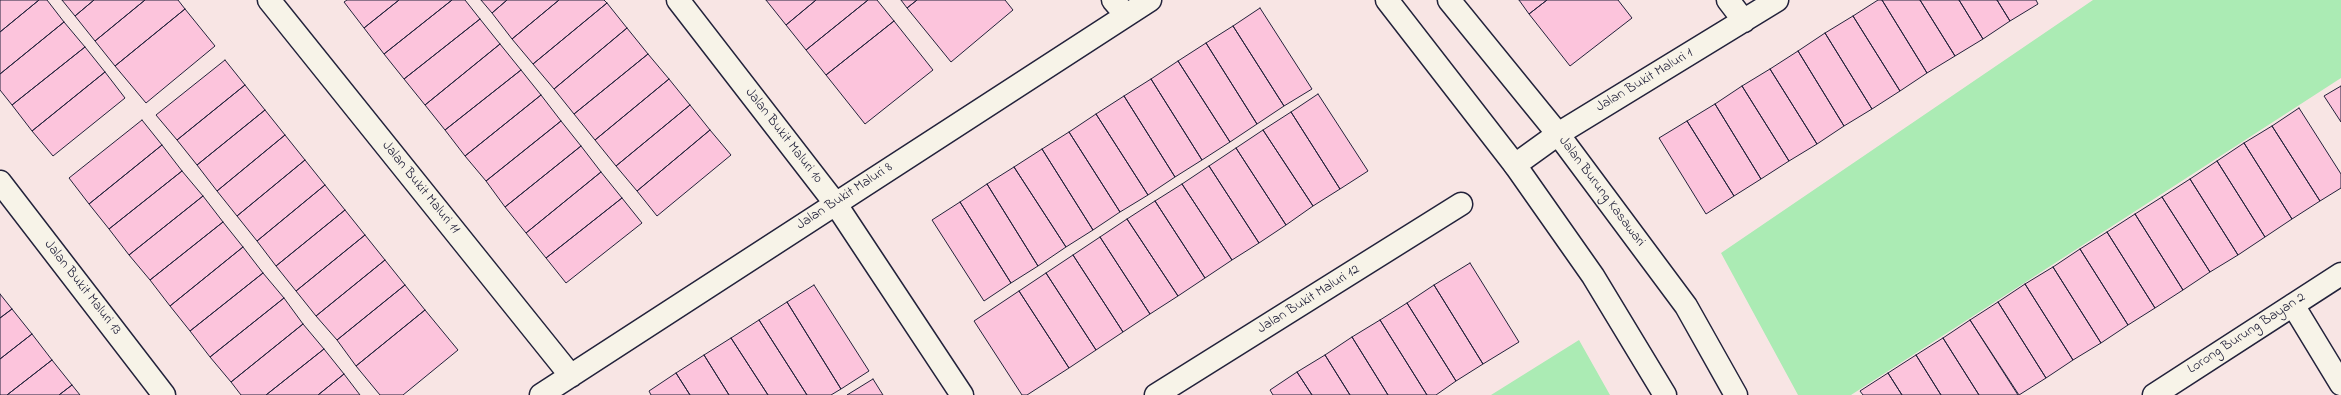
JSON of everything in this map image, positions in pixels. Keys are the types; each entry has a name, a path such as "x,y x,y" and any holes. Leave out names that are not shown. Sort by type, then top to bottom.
{"street":[{"name":"Jalan Bukit Maluri 11","path":"269,0 571,376"},
{"name":"Jalan Bukit Maluri 10","path":"678,0 835,203 962,395"},
{"name":"Jalan Bukit Maluri 8","path":"541,395 835,203 1119,8 1150,0"},
{"path":"1387,0 1515,165 1593,276 1665,395"},
{"name":"Jalan Burung Kasawari","path":"1449,0 1558,134 1686,306 1736,395"},
{"path":"1728,0 1744,21"},
{"name":"Jalan Bukit Maluri 1","path":"1515,165 1558,134 1777,0"},
{"name":"Jalan Bukit Maluri 13","path":"0,182 164,395"},
{"name":"Jalan Bukit Maluri 12","path":"1156,395 1461,204"},
{"name":"Lorong Burung Bayan 2","path":"2154,395 2341,274"},
{"path":"2293,305 2341,384"}],"green space":[{"path":"2093,0 2341,0 2341,78 1851,395 1798,395 1721,253"},
{"path":"1579,340 1610,395 1491,395"}],"building":[{"path":"0,0 39,0 0,32"},
{"path":"39,0 47,0 64,22 0,74 0,32"},
{"path":"62,0 94,0 75,16"},
{"path":"94,0 145,0 95,41 75,16"},
{"path":"145,0 178,0 185,9 115,66 95,41"},
{"path":"347,0 399,0 364,28 344,2"},
{"path":"399,0 452,0 384,54 364,28"},
{"path":"452,0 465,0 480,19 404,79 384,54"},
{"path":"481,0 507,0 492,13"},
{"path":"507,0 559,0 512,39 492,13"},
{"path":"559,0 604,0 607,3 533,64 512,39"},
{"path":"766,0 816,0 786,25"},
{"path":"816,0 868,0 806,50 786,25"},
{"path":"868,0 877,0 894,21 826,75 806,50"},
{"path":"901,0 917,0 907,8"},
{"path":"917,0 1005,0 1013,10 951,62 907,8"},
{"path":"1519,0 1547,0 1529,14"},
{"path":"1547,0 1618,0 1632,18 1570,66 1529,14"},
{"path":"1878,0 1882,0 1927,73 1900,91 1853,16"},
{"path":"1882,0 1920,0 1955,56 1927,73"},
{"path":"1920,0 1959,0 1983,39 1955,56"},
{"path":"1959,0 1997,0 2010,21 1983,39"},
{"path":"1997,0 2036,0 2038,4 2010,21"},
{"path":"607,3 627,28 554,89 533,64"},
{"path":"1260,8 1312,89 1284,106 1233,26"},
{"path":"185,9 215,46 146,103 115,66"},
{"path":"1853,16 1900,91 1872,109 1825,33"},
{"path":"480,19 500,44 425,105 404,79"},
{"path":"894,21 933,70 865,124 826,75"},
{"path":"64,22 85,47 12,105 0,90 0,74"},
{"path":"1233,26 1284,106 1257,124 1206,43"},
{"path":"627,28 648,54 574,114 554,89"},
{"path":"1825,33 1872,109 1844,126 1798,51"},
{"path":"1206,43 1257,124 1230,142 1178,61"},
{"path":"500,44 521,70 445,130 425,105"},
{"path":"85,47 105,72 32,131 12,105"},
{"path":"1798,51 1844,126 1817,144 1770,69"},
{"path":"648,54 669,79 595,140 574,114"},
{"path":"225,60 245,85 177,140 156,115"},
{"path":"1178,61 1230,142 1202,160 1151,79"},
{"path":"1770,69 1817,144 1789,161 1742,86"},
{"path":"521,70 541,95 465,156 445,130"},
{"path":"105,72 125,98 53,156 32,131"},
{"path":"669,79 690,105 616,166 595,140"},
{"path":"1151,79 1202,160 1175,177 1124,96"},
{"path":"245,85 265,110 197,165 177,140"},
{"path":"1742,86 1789,161 1761,179 1715,104"},
{"path":"2341,86 2341,122 2324,96"},
{"path":"1318,94 1368,171 1340,189 1291,112"},
{"path":"541,95 561,121 486,181 465,156"},
{"path":"1124,96 1175,177 1148,195 1096,114"},
{"path":"1715,104 1761,179 1734,196 1687,121"},
{"path":"690,105 710,130 637,191 616,166"},
{"path":"2299,108 2341,174 2341,188 2320,201 2272,126"},
{"path":"265,110 285,135 217,191 197,165"},
{"path":"1291,112 1340,189 1313,206 1263,130"},
{"path":"1096,114 1148,195 1120,212 1069,132"},
{"path":"142,120 162,145 89,204 69,178"},
{"path":"561,121 581,146 505,207 486,181"},
{"path":"1687,121 1734,196 1706,214 1659,138"},
{"path":"2272,126 2320,201 2292,219 2244,143"},
{"path":"710,130 731,155 657,216 637,191"},
{"path":"1263,130 1313,206 1286,225 1236,148"},
{"path":"1069,132 1120,212 1093,230 1042,149"},
{"path":"285,135 305,160 237,216 217,191"},
{"path":"2244,143 2292,219 2265,237 2217,161"},
{"path":"162,145 182,171 109,229 89,204"},
{"path":"581,146 601,172 526,233 505,207"},
{"path":"1236,148 1286,225 1259,243 1209,166"},
{"path":"1042,149 1093,230 1066,247 1014,167"},
{"path":"305,160 325,185 257,241 237,216"},
{"path":"2217,161 2265,237 2238,255 2190,179"},
{"path":"1209,166 1259,243 1232,260 1182,184"},
{"path":"1014,167 1066,247 1038,266 987,184"},
{"path":"182,171 203,196 129,255 109,229"},
{"path":"601,172 622,198 546,258 526,233"},
{"path":"2190,179 2238,255 2210,272 2162,197"},
{"path":"987,184 1038,266 1011,283 960,202"},
{"path":"1182,184 1232,260 1205,278 1155,201"},
{"path":"325,185 345,210 276,266 257,241"},
{"path":"203,196 223,222 150,280 129,255"},
{"path":"2162,197 2210,272 2183,290 2135,214"},
{"path":"622,198 642,223 566,283 546,258"},
{"path":"1155,201 1205,278 1178,296 1127,219"},
{"path":"960,202 1011,283 984,301 932,220"},
{"path":"345,210 365,235 296,291 276,266"},
{"path":"2135,214 2183,290 2155,308 2107,232"},
{"path":"1127,219 1178,296 1150,314 1100,237"},
{"path":"223,222 243,247 170,306 150,280"},
{"path":"2107,232 2155,308 2128,325 2080,249"},
{"path":"365,235 385,260 316,316 296,291"},
{"path":"1100,237 1150,314 1123,332 1073,255"},
{"path":"243,247 263,273 190,331 170,306"},
{"path":"2080,249 2128,325 2101,343 2053,267"},
{"path":"1073,255 1123,332 1096,350 1046,273"},
{"path":"385,260 405,285 337,340 316,316"},
{"path":"1470,263 1519,342 1483,364 1434,285"},
{"path":"2053,267 2101,343 2073,360 2025,284"},
{"path":"263,273 284,298 210,357 190,331"},
{"path":"1046,273 1096,350 1069,368 1019,291"},
{"path":"2025,284 2073,360 2046,378 1998,302"},
{"path":"405,285 425,310 356,366 337,340"},
{"path":"814,285 869,371 841,389 787,302"},
{"path":"1434,285 1483,364 1456,381 1407,303"},
{"path":"1019,291 1069,368 1027,395 1022,395 974,321"},
{"path":"0,294 12,309 0,318"},
{"path":"284,298 303,324 231,382 210,357"},
{"path":"787,302 841,389 831,395 807,395 759,320"},
{"path":"1998,302 2046,378 2019,395 1970,320"},
{"path":"1407,303 1456,381 1436,395 1427,395 1380,320"},
{"path":"12,309 32,334 0,359 0,318"},
{"path":"425,310 458,350 403,395 380,395 356,366"},
{"path":"759,320 807,395 768,395 731,338"},
{"path":"1380,320 1427,395 1388,395 1352,337"},
{"path":"1970,320 2018,395 1979,395 1943,338"},
{"path":"303,324 324,349 266,395 241,395 231,382"},
{"path":"32,334 52,360 7,395 0,395 0,359"},
{"path":"1352,337 1388,395 1350,395 1325,355"},
{"path":"731,338 768,395 729,395 704,355"},
{"path":"1943,338 1979,395 1941,395 1916,355"},
{"path":"324,349 344,374 318,395 266,395"},
{"path":"704,355 729,395 690,395 676,373"},
{"path":"1325,355 1350,395 1312,395 1297,372"},
{"path":"1916,355 1941,395 1902,395 1888,373"},
{"path":"52,360 72,385 59,395 7,395"},
{"path":"1297,372 1312,395 1273,395 1270,390"},
{"path":"676,373 690,395 651,395 649,391"},
{"path":"1888,373 1902,395 1863,395 1860,391"},
{"path":"344,374 360,395 318,395"},
{"path":"873,379 883,395 847,395"},
{"path":"72,385 80,395 59,395"}]}
